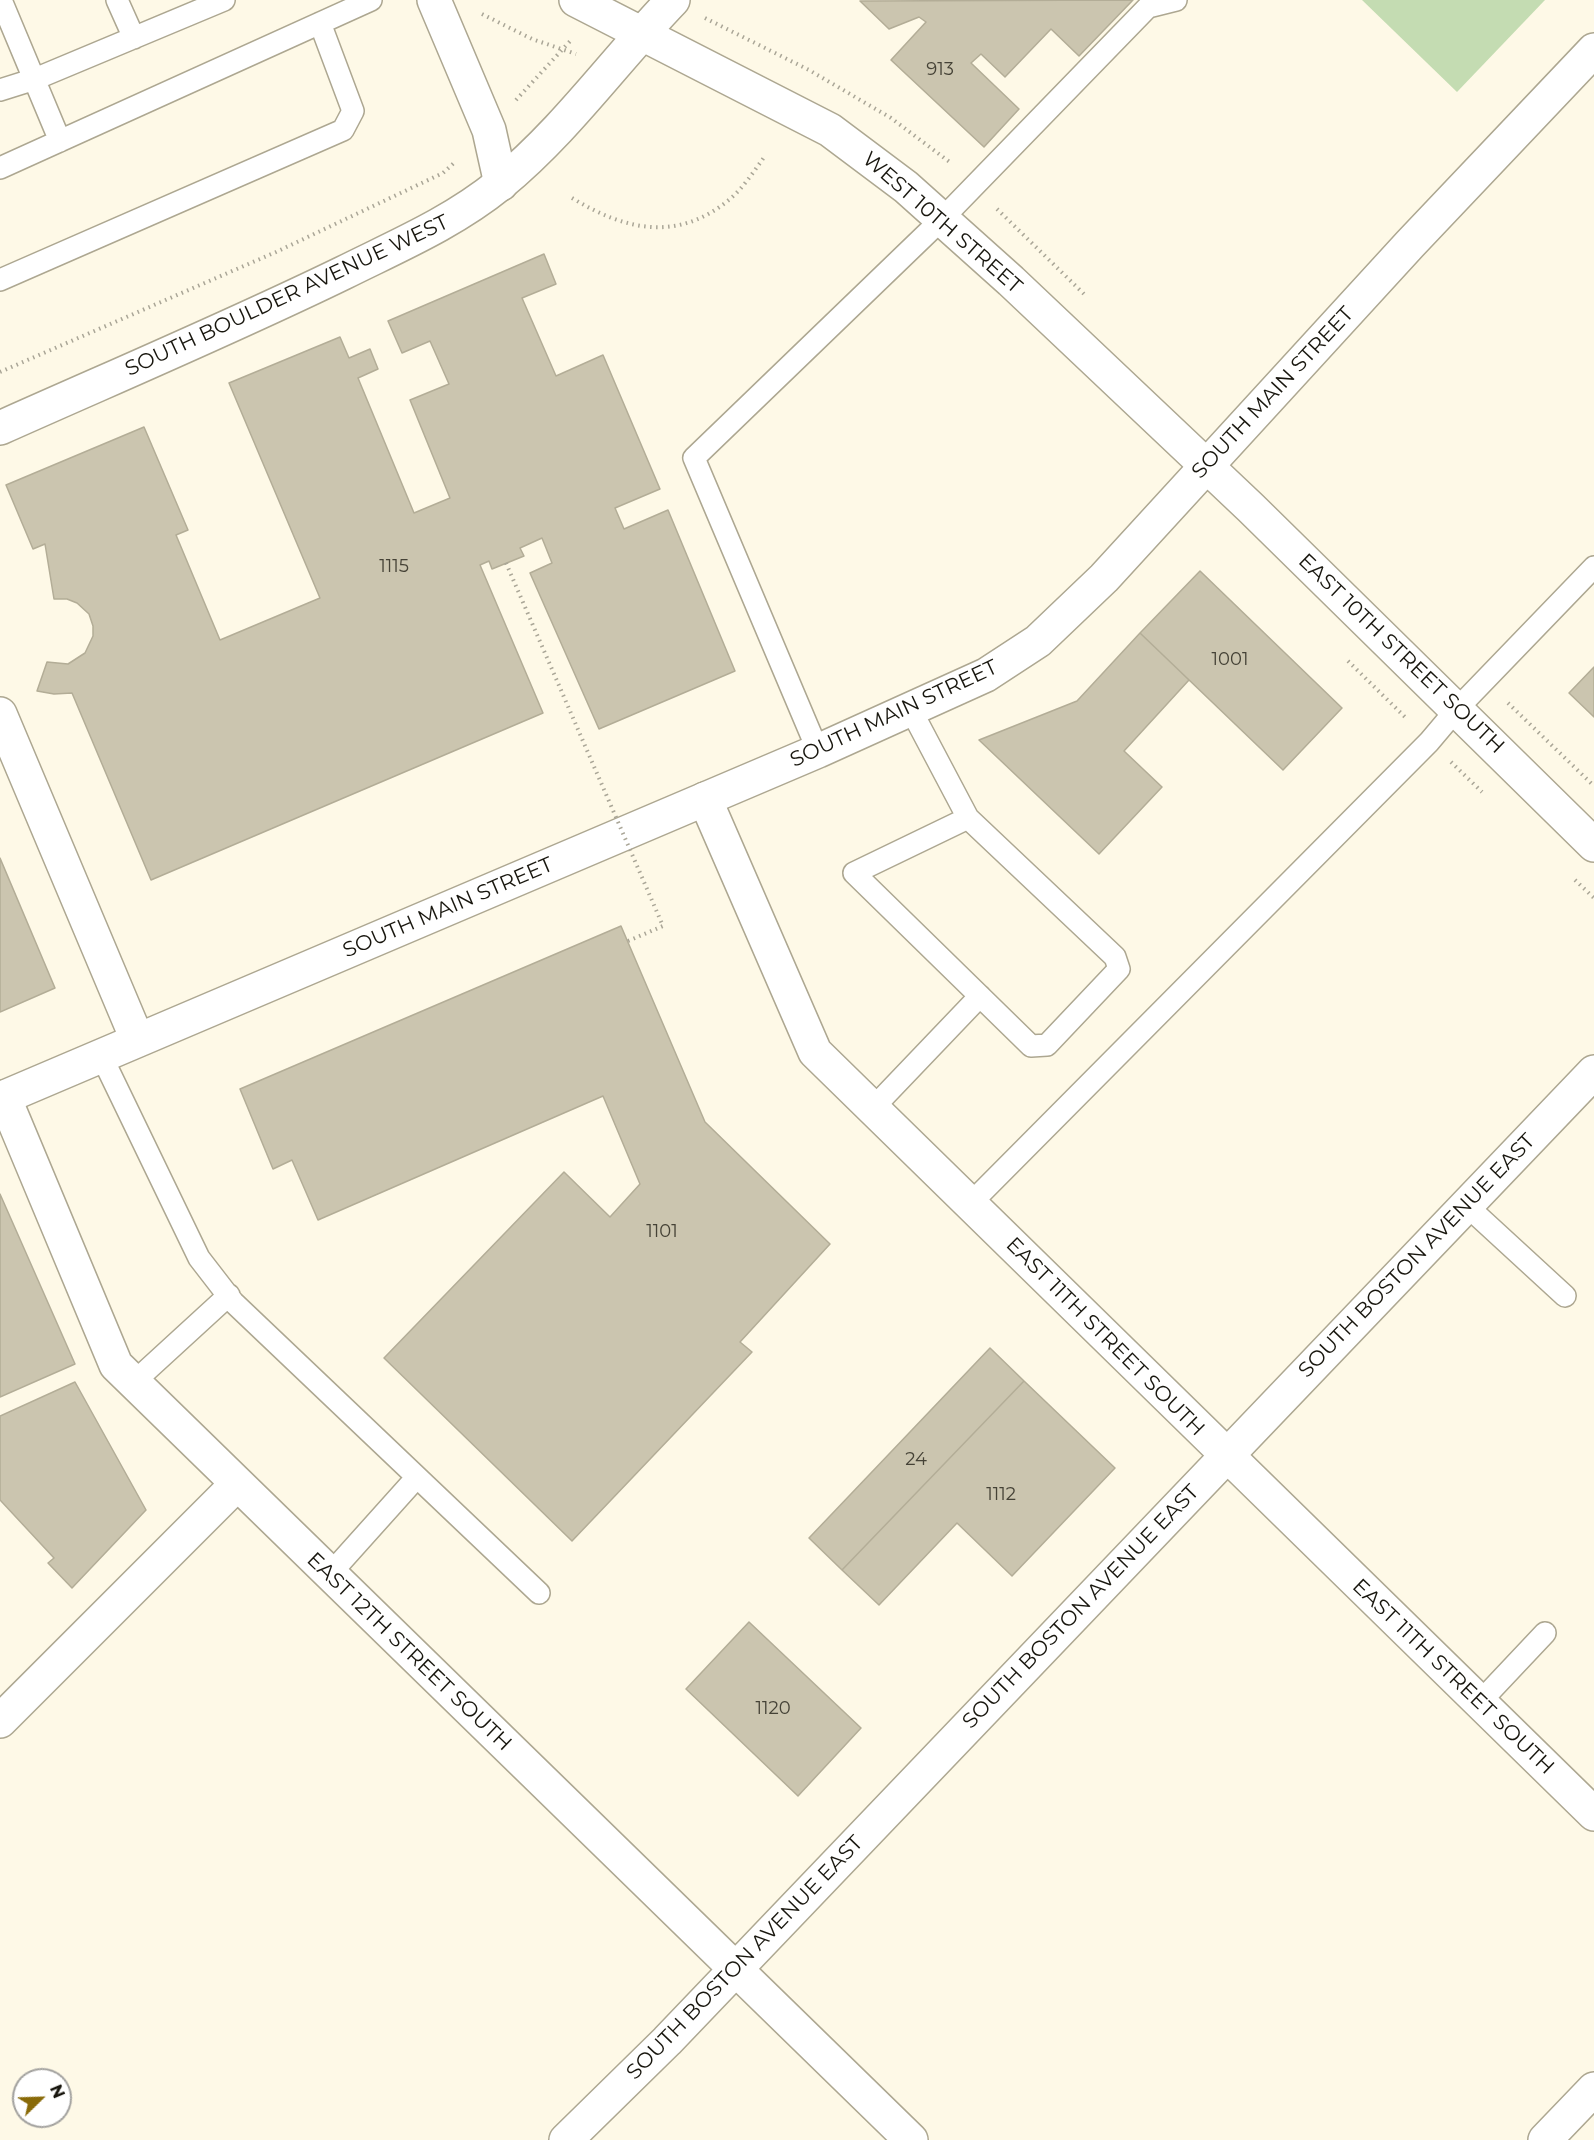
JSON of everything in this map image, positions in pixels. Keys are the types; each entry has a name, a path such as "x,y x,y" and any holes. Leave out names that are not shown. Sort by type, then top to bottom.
{"street":[{"path":"434,0 489,130 501,184"},
{"name":"SOUTH BOULDER AVENUE WEST","path":"0,428 307,291 455,218 501,184 583,102 640,34 673,0"},
{"name":"WEST 10TH STREET","path":"587,6 750,86 831,130 943,218 1206,465"},
{"name":"SOUTH MAIN STREET","path":"2,1098 819,751 986,675 1038,641 1104,578 1206,465 1594,50"},
{"name":"EAST 10TH STREET SOUTH","path":"1206,465 1594,844"},
{"path":"0,714 7,749 137,1039"},
{"name":"EAST 11TH STREET SOUTH","path":"705,799 815,1052 1594,1814"},
{"name":"SOUTH BOSTON AVENUE EAST","path":"566,2140 667,2042 1225,1455 1594,1072"},
{"name":"EAST 12TH STREET SOUTH","path":"2,1098 116,1365 912,2140"},
{"path":"0,1721 237,1484"},
{"path":"1545,2140 1594,2089"}],"lane":[{"path":"1,0 60,141"},
{"path":"117,0 134,38"},
{"path":"0,168 371,0"},
{"path":"819,751 694,458 943,218 1151,4 1176,0"},
{"path":"0,90 34,79 221,1"},
{"path":"0,280 343,130 353,111 320,23"},
{"path":"970,1204 1429,742 1456,710 1594,567"},
{"path":"911,710 968,818 1115,957 1119,969 1047,1045 1031,1046 854,873 968,818"},
{"path":"873,1108 980,996"},
{"path":"101,1055 199,1258 229,1295 539,1593"},
{"path":"1466,1205 1565,1296"},
{"path":"134,1382 229,1295"},
{"path":"330,1574 417,1477"},
{"path":"1479,1703 1545,1633"}],"path":[{"path":"0,372 276,252 443,174 489,130 562,49 587,6"},
{"path":"480,13 532,39 613,66"},
{"path":"572,198 604,217 622,224 647,227 674,226 699,218 729,200 765,156"},
{"path":"506,563 663,926 628,941"}],"green space":[{"path":"1362,0 1545,0 1457,92"}],"building":[{"path":"1133,0 1079,56 1051,29 1005,77 981,54 971,63 1019,109 984,147 891,60 926,22 919,17 889,29 860,1"},
{"path":"544,254 556,284 522,298 556,376 603,355 660,489 615,508 624,529 668,510 735,671 599,729 530,573 552,563 542,538 520,548 524,556 492,569 489,561 480,565 543,713 151,880 72,693 54,694 37,691 47,662 68,664 85,653 93,636 93,626 89,614 77,603 67,599 54,599 45,544 33,549 6,485 144,427 188,530 176,535 220,640 320,598 229,383 340,337 349,358 370,349 378,369 358,378 414,513 450,498 410,400 449,384 430,341 402,353 388,321"},
{"path":"1200,571 1342,708 1283,770 1140,633"},
{"path":"1140,633 1189,680 1124,751 1162,787 1099,854 979,740 1077,701"},
{"path":"1594,667 1594,717 1569,693"},
{"path":"0,858 55,988 0,1012"},
{"path":"621,926 705,1122 830,1244 740,1342 752,1352 572,1541 384,1358 564,1172 610,1217 640,1184 603,1096 318,1220 292,1160 273,1169 240,1089"},
{"path":"0,1194 75,1364 0,1397"},
{"path":"990,1348 1024,1381 842,1570 809,1538"},
{"path":"1024,1381 1115,1468 1012,1576 957,1523 879,1605 842,1570"},
{"path":"75,1382 146,1510 72,1588 48,1563 54,1558 0,1500 0,1416"},
{"path":"749,1622 861,1728 798,1796 686,1689"}]}
